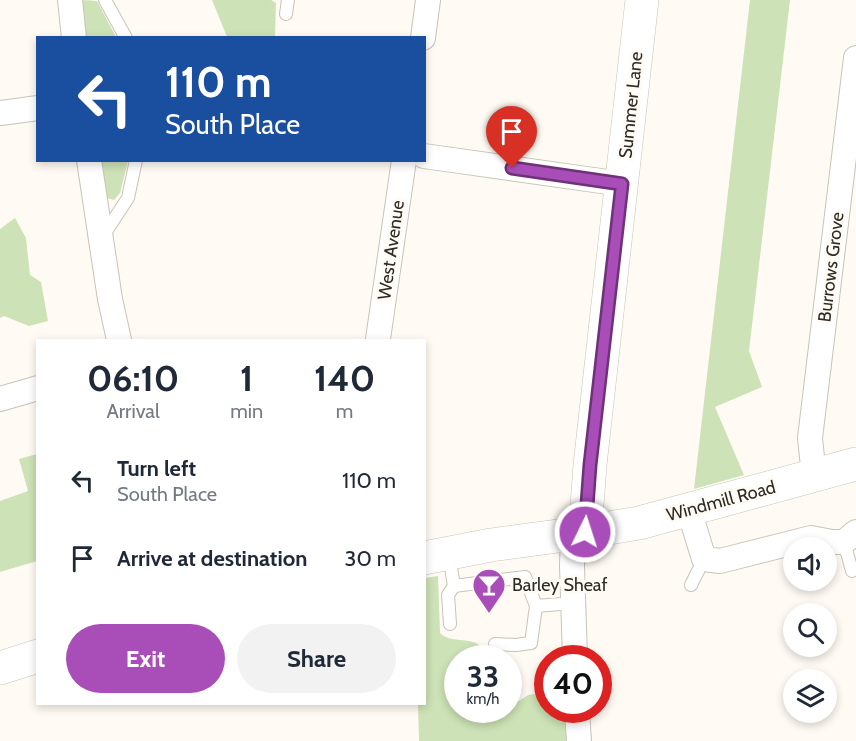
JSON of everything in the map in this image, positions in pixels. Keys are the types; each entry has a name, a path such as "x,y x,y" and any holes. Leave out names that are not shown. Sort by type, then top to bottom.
{"street":[{"path":"70,0 74,36"},
{"path":"423,36 428,0"},
{"name":"Summer Lane","path":"579,533 591,454 642,0"},
{"name":"Burrows Grove","path":"814,476 810,438 849,180 856,58"},
{"path":"0,113 36,108"},
{"path":"426,156 622,184"},
{"path":"89,162 110,299 119,339"},
{"name":"West Avenue","path":"378,339 404,162"},
{"path":"0,399 36,389"},
{"name":"Windmill Road","path":"436,556 639,522 856,464"},
{"path":"689,510 704,559 720,561 812,538 832,542 850,537"},
{"path":"575,645 573,603 579,533"},
{"path":"0,668 36,657"},
{"path":"578,723 579,741"}],"lane":[{"path":"105,0 125,36"},
{"path":"286,14 288,0"},
{"path":"101,239 128,198 136,162"},
{"path":"850,537 852,571"},
{"path":"436,556 454,586"},
{"path":"691,585 704,559"},
{"path":"450,624 447,595 454,586 525,577 536,606 531,643 495,644"},
{"path":"536,606 573,603"}],"green space":[{"path":"84,0 97,1 115,36 83,36 79,8"},
{"path":"212,0 271,0 276,3 275,36 227,36"},
{"path":"750,0 790,0 749,351 762,387 715,407 744,475 694,489"},
{"path":"99,162 128,162 120,193 114,200 107,198 103,191"},
{"path":"15,218 26,238 30,275 41,282 48,321 29,326 4,316 0,318 0,229"},
{"path":"36,454 36,561 0,572 0,501 28,491 19,459"},
{"path":"438,576 440,633 446,637 479,645 444,645 444,723 522,723 522,699 534,694 534,723 566,723 567,741 419,741 418,705 426,705 426,578"}],"place":[{"name":"Barley Sheaf","path":"489,614"}],"route":[{"path":"512,168 622,184 590,465 585,532"}]}
